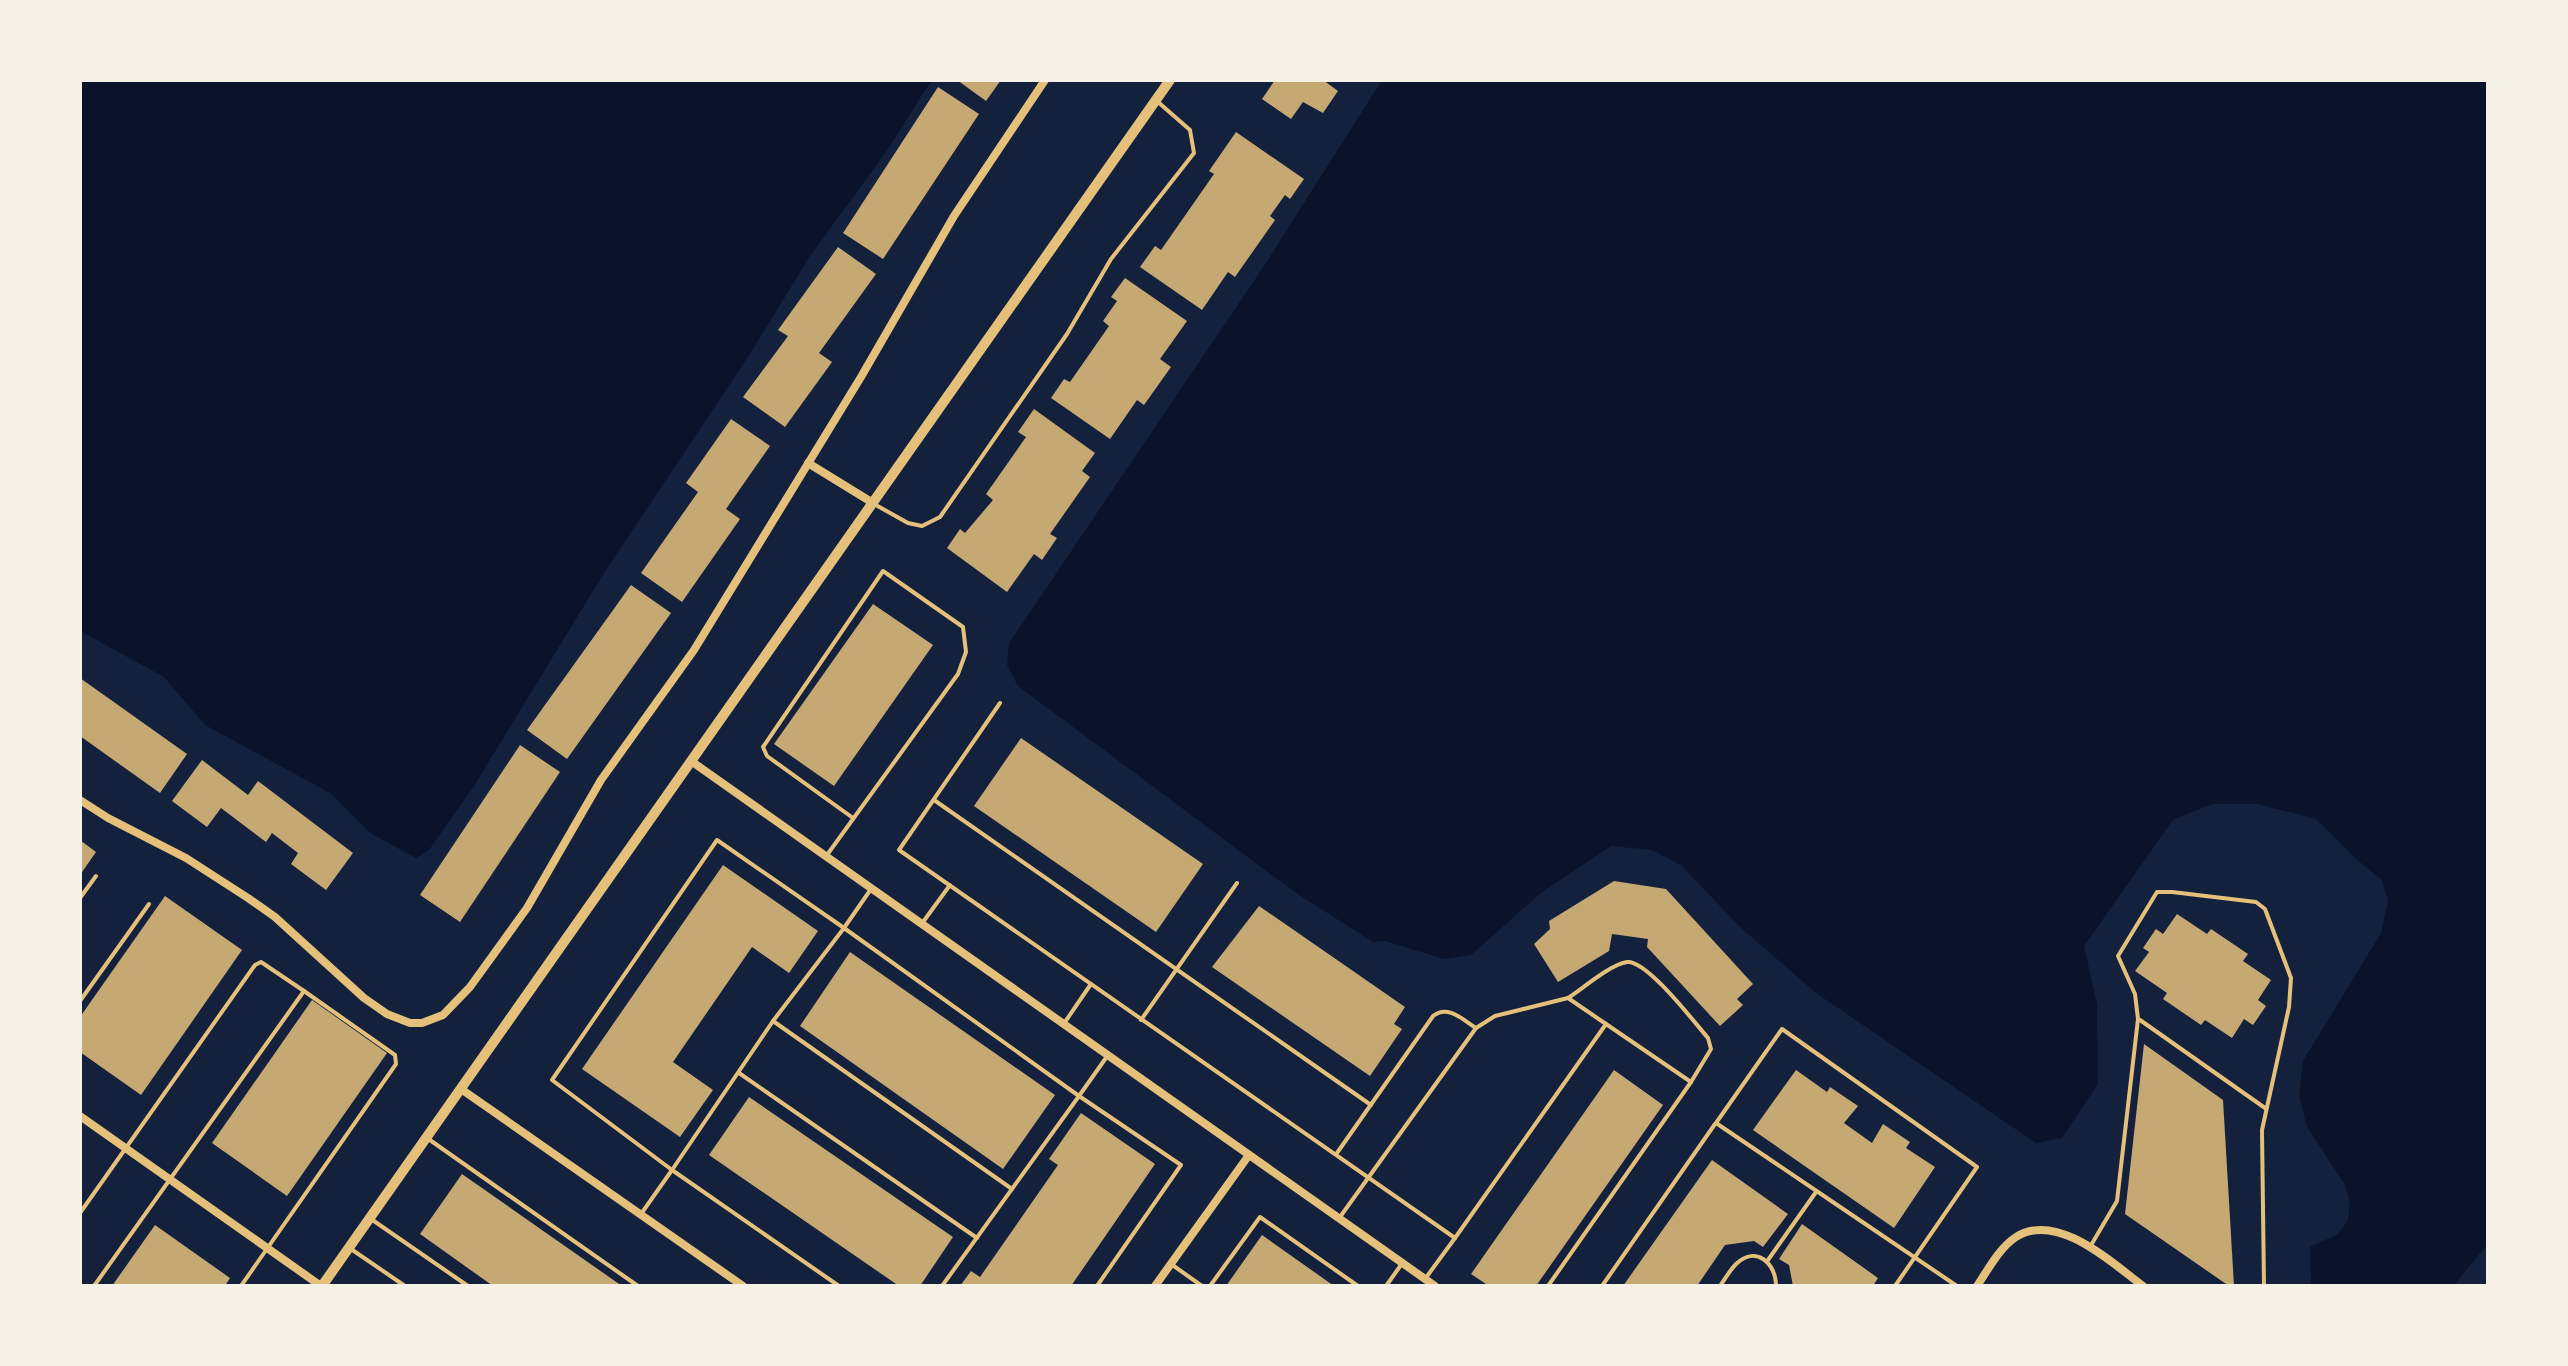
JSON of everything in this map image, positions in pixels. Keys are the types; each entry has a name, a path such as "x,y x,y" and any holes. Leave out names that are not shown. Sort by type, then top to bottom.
{"street":[{"path":"80,800 186,858 248,898 275,917 376,1007 410,1023 431,1021 443,1015 462,998 527,908 601,780 694,650 954,216 1045,80"},
{"path":"80,1116 322,1286 1170,80"},
{"path":"808,463 873,503"},
{"path":"691,761 1435,1286"},
{"path":"461,1089 743,1286"},
{"path":"1155,1286 1249,1155"},
{"path":"1977,1286 2007,1245 2024,1234 2039,1231 2073,1237 2143,1286"}],"lane":[{"path":"873,503 908,523 922,526 940,517 1067,334 1111,259 1194,153 1190,130 1156,100"},
{"path":"826,857 958,674 966,652 963,627 883,571 763,747 767,756 853,818"},
{"path":"1000,703 899,850 1371,1176 1455,1238"},
{"path":"934,800 1371,1105"},
{"path":"839,1286 672,1170 552,1080 717,840 1181,1165 1097,1286"},
{"path":"80,898 96,876"},
{"path":"1141,1020 1237,883"},
{"path":"921,924 950,885"},
{"path":"641,1214 773,1021 871,889"},
{"path":"2090,1248 2117,1201 2138,1019 2135,994 2118,956 2157,892 2256,902 2265,909 2291,978 2289,1007 2262,1130 2264,1286"},
{"path":"80,1001 149,904"},
{"path":"80,1213 255,965 261,962 395,1055 396,1064 241,1286"},
{"path":"1339,1218 1476,1028 1495,1016 1568,998 1618,964 1633,962 1647,969 1708,1038 1711,1049 1548,1286"},
{"path":"1064,1024 1091,984"},
{"path":"94,1286 304,991"},
{"path":"1568,998 1691,1082"},
{"path":"1337,1154 1433,1016 1439,1011 1448,1011 1476,1028"},
{"path":"2138,1019 2265,1108"},
{"path":"773,1021 1012,1189"},
{"path":"1425,1279 1606,1024"},
{"path":"1602,1286 1782,1029 1977,1167 1895,1286"},
{"path":"942,1286 1108,1055"},
{"path":"739,1073 977,1238"},
{"path":"1716,1123 1957,1286"},
{"path":"426,1137 638,1286"},
{"path":"1768,1260 1816,1192"},
{"path":"370,1217 468,1286"},
{"path":"1210,1286 1260,1217 1358,1286"},
{"path":"349,1248 405,1286"},
{"path":"1720,1286 1737,1264 1759,1258 1768,1260 1773,1267 1776,1286"},
{"path":"1386,1286 1403,1263"},
{"path":"1170,1264 1202,1286"}],"water":[{"path":"80,80 932,80 886,152 810,256 748,357 604,573 474,786 429,850 416,858 370,833 330,793 205,725 164,677 80,631"},
{"path":"1382,80 2488,80 2488,1244 2453,1286 2311,1285 2310,1247 2338,1234 2348,1220 2350,1204 2345,1185 2307,1127 2299,1096 2303,1061 2381,933 2388,901 2382,880 2316,819 2257,804 2212,804 2173,820 2084,946 2097,1004 2098,1084 2062,1138 2036,1143 1816,993 1740,927 1681,865 1652,850 1611,846 1542,892 1471,955 1444,959 1385,941 1373,942 1296,893 1018,686 1007,665 1009,643 1262,269"}],"building":[{"path":"957,80 1001,80 986,101"},
{"path":"1275,80 1323,80 1338,91 1323,113 1303,102 1291,119 1262,99"},
{"path":"938,87 979,114 883,259 843,233"},
{"path":"1236,132 1304,179 1290,199 1285,195 1270,216 1275,220 1235,277 1228,272 1202,310 1140,267 1155,246 1161,250 1214,174 1209,171"},
{"path":"838,247 876,274 819,353 832,362 785,427 743,397 788,336 778,330"},
{"path":"1125,278 1187,321 1160,359 1171,367 1144,405 1137,400 1110,439 1051,398 1064,379 1070,382 1109,326 1103,321 1117,301 1111,297"},
{"path":"1034,409 1095,453 1082,471 1090,477 1050,534 1057,538 1042,560 1034,554 1007,592 947,548 960,529 965,533 993,500 986,494 1026,437 1018,432"},
{"path":"731,419 770,446 726,509 740,519 682,602 641,573 698,492 686,483"},
{"path":"631,585 671,613 567,759 527,730"},
{"path":"873,604 933,645 834,786 774,744"},
{"path":"80,678 187,754 160,793 80,736"},
{"path":"1021,738 1203,864 1156,932 974,806"},
{"path":"520,745 560,772 460,922 420,895"},
{"path":"202,760 248,795 258,781 353,853 326,890 291,864 298,853 272,833 266,842 221,808 207,827 172,801"},
{"path":"80,840 96,852 80,875"},
{"path":"723,865 818,931 789,973 752,947 673,1062 713,1090 680,1137 582,1069"},
{"path":"1614,881 1666,889 1753,984 1737,999 1743,1005 1720,1026 1647,947 1648,939 1612,934 1609,951 1558,982 1534,944 1550,929 1549,921"},
{"path":"165,896 242,950 141,1095 80,1052 80,1017"},
{"path":"1259,906 1405,1007 1394,1024 1402,1029 1370,1076 1212,967"},
{"path":"2177,914 2207,934 2211,929 2248,954 2243,961 2271,980 2258,1000 2266,1006 2253,1025 2244,1019 2232,1038 2205,1020 2201,1025 2163,999 2167,993 2135,971 2149,952 2143,948 2156,929 2163,934"},
{"path":"850,952 1055,1095 1003,1169 800,1026"},
{"path":"312,1000 387,1053 287,1196 212,1143"},
{"path":"2144,1044 2223,1100 2234,1286 2229,1286 2125,1214"},
{"path":"1614,1070 1663,1105 1536,1286 1489,1286 1471,1274"},
{"path":"1796,1070 1827,1092 1830,1087 1858,1106 1844,1123 1872,1143 1883,1124 1910,1142 1906,1148 1935,1167 1894,1228 1753,1130"},
{"path":"749,1097 953,1237 920,1286 899,1286 709,1155"},
{"path":"1081,1113 1155,1164 1071,1286 960,1286 971,1271 980,1277 1058,1165 1049,1159"},
{"path":"1712,1160 1788,1214 1763,1247 1754,1241 1725,1245 1697,1286 1623,1286"},
{"path":"462,1174 622,1286 493,1286 420,1234"},
{"path":"1802,1224 1878,1278 1873,1286 1793,1286 1789,1265 1779,1259"},
{"path":"155,1225 230,1278 225,1286 112,1286"},
{"path":"1262,1235 1334,1286 1226,1286"}]}
